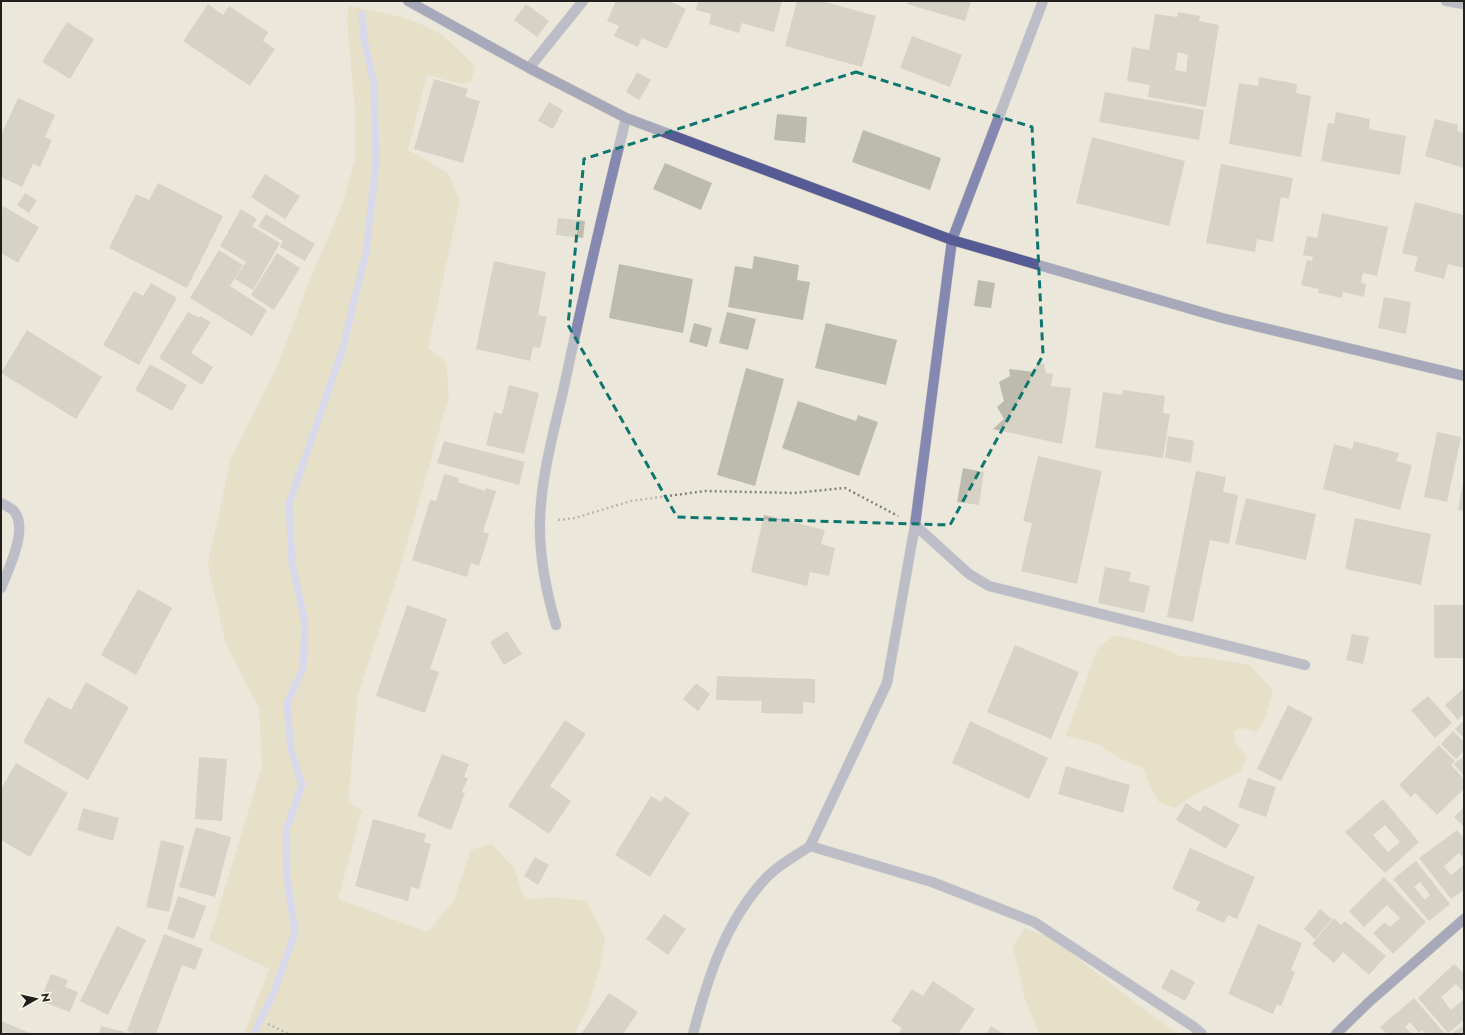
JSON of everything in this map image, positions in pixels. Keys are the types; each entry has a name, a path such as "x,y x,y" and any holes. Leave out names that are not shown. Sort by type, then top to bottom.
{"street":[{"path":"408,1 529,68 626,118 952,240 1222,318 1464,376"},
{"path":"529,68 583,1"},
{"path":"693,1034 706,984 734,919 766,877 810,846 887,684 915,525 952,240 1043,1"},
{"path":"1446,1 1464,4"},
{"path":"556,626 545,584 540,521 544,479 584,291 626,118"},
{"path":"1,503 14,512 20,526 19,538 1,588"},
{"path":"915,525 969,574 989,586 1305,665"},
{"path":"810,846 932,882 1034,922 1194,1027 1202,1034"},
{"path":"1336,1034 1369,1002 1464,919"}],"path":[{"path":"540,521 576,518 631,500 705,491 794,493 846,488 915,525"},
{"path":"268,1024 289,1034"}],"highlighted area":[{"path":"856,72 1032,127 1043,355 950,525 677,517 568,325 584,159"}],"shaded area":[{"path":"348,6 394,15 427,27 447,39 475,66 471,82 461,84 427,75 408,150 448,173 460,201 428,348 446,362 449,396 400,568 358,694 348,802 362,811 338,899 427,932 453,902 471,850 492,844 514,868 525,900 552,897 586,901 605,937 600,967 588,1007 574,1034 244,1034 269,969 209,940 262,766 259,708 225,642 208,564 231,458 277,367 311,277 341,208 355,160 355,111 347,21"},
{"path":"1116,635 1157,646 1180,656 1209,658 1250,665 1273,691 1265,719 1256,732 1243,728 1234,731 1235,742 1247,757 1241,771 1194,795 1174,808 1159,802 1149,785 1144,768 1121,759 1098,744 1066,736 1098,647"},
{"path":"1025,928 1051,938 1177,1034 1039,1034 1024,996 1013,946"}],"building":[{"path":"616,1 669,1 686,9 667,49 642,38 638,47 614,36 619,26 607,21"},
{"path":"698,1 782,1 774,32 742,23 739,33 709,24 711,14 696,10"},
{"path":"797,1 822,1 876,16 862,67 785,46"},
{"path":"908,1 971,1 965,21 907,4"},
{"path":"208,4 223,15 229,6 268,32 263,41 275,49 250,86 183,41"},
{"path":"526,4 549,21 537,37 514,20"},
{"path":"1178,12 1200,16 1199,21 1219,25 1206,107 1148,97 1150,85 1127,81 1132,47 1149,50 1155,14 1177,17","holes":["1178,52 1188,55 1186,72 1175,70"]},
{"path":"67,22 94,39 70,79 42,62"},
{"path":"912,36 962,55 950,87 900,68"},
{"path":"637,72 651,80 639,100 626,92"},
{"path":"1259,77 1297,84 1296,93 1311,96 1301,157 1229,144 1239,83 1258,86"},
{"path":"434,79 468,89 465,97 480,101 463,163 414,149"},
{"path":"1105,92 1204,110 1199,140 1099,122"},
{"path":"18,98 55,115 45,137 52,140 40,167 33,164 22,187 1,177 1,135"},
{"path":"549,102 563,110 553,129 538,121"},
{"path":"1336,112 1370,119 1369,129 1406,136 1400,175 1321,161 1328,123 1334,124"},
{"path":"777,114 807,117 805,143 774,140"},
{"path":"1435,119 1458,125 1457,131 1464,133 1464,168 1425,156"},
{"path":"863,130 941,158 930,190 852,162"},
{"path":"1092,137 1185,161 1169,226 1076,203"},
{"path":"665,163 712,183 701,210 653,189"},
{"path":"1221,164 1293,178 1289,199 1281,197 1273,242 1257,239 1255,252 1206,243"},
{"path":"265,174 300,196 285,219 251,197"},
{"path":"158,183 223,216 187,288 109,248 136,194 149,200"},
{"path":"25,193 37,200 29,213 17,205"},
{"path":"1415,202 1464,215 1464,268 1448,264 1444,279 1414,271 1418,257 1402,253"},
{"path":"3,206 39,227 18,263 1,253 1,210"},
{"path":"241,209 257,219 252,226 280,243 253,290 235,279 246,262 220,246"},
{"path":"1322,213 1388,227 1377,276 1363,273 1361,283 1366,284 1364,297 1343,292 1342,298 1318,293 1319,289 1301,285 1307,260 1312,261 1313,257 1303,255 1307,236 1317,238"},
{"path":"266,214 315,244 305,261 280,247 283,241 258,226"},
{"path":"558,218 585,221 583,238 556,235"},
{"path":"219,250 243,265 230,286 267,310 252,336 190,298"},
{"path":"277,253 300,268 274,310 251,295"},
{"path":"754,256 799,265 797,280 810,282 803,320 728,307 735,266 752,269"},
{"path":"494,261 546,272 538,315 547,317 540,348 533,347 530,361 476,349"},
{"path":"619,264 693,279 683,333 609,318"},
{"path":"978,280 995,283 991,308 974,306"},
{"path":"151,283 177,298 139,365 103,345 134,291 143,296"},
{"path":"1384,297 1411,302 1406,334 1378,328"},
{"path":"188,312 211,322 191,353 213,367 202,385 159,358"},
{"path":"727,312 756,319 748,350 719,343"},
{"path":"694,323 712,328 707,347 689,342"},
{"path":"826,323 897,340 886,385 815,368"},
{"path":"27,330 102,377 76,419 1,373"},
{"path":"1039,363 1044,364 1046,373 1053,374 1051,386 1071,388 1062,444 993,429 1004,419 997,407 1004,401 999,382 1010,376 1009,369 1034,372"},
{"path":"150,364 187,385 172,411 135,390"},
{"path":"746,368 784,379 755,486 717,475"},
{"path":"509,385 539,393 524,454 486,445 494,412 502,414"},
{"path":"1123,390 1165,396 1163,413 1170,414 1163,458 1095,448 1103,392 1122,395"},
{"path":"798,401 856,421 858,415 878,422 859,476 782,448"},
{"path":"1437,432 1461,437 1447,502 1424,497"},
{"path":"1168,436 1194,441 1191,463 1165,458"},
{"path":"444,441 525,462 519,485 437,463"},
{"path":"1354,441 1399,453 1396,461 1412,465 1400,510 1323,489 1334,444 1352,449"},
{"path":"1038,456 1102,471 1077,584 1021,571 1032,523 1023,521"},
{"path":"963,468 984,472 979,505 957,502"},
{"path":"1196,471 1226,477 1223,492 1238,495 1229,544 1210,540 1193,622 1167,617"},
{"path":"444,474 459,478 458,482 485,491 486,488 496,491 483,532 489,534 479,566 471,563 467,577 412,560 430,500 436,501"},
{"path":"1464,483 1464,511 1458,510"},
{"path":"1246,498 1316,514 1306,560 1235,544"},
{"path":"764,515 825,530 821,544 835,548 829,576 810,572 807,586 751,572"},
{"path":"1355,518 1431,534 1421,585 1345,569"},
{"path":"1105,567 1131,572 1129,581 1150,586 1144,613 1098,603"},
{"path":"138,589 172,608 136,675 101,655"},
{"path":"407,605 447,619 430,669 439,672 425,713 376,696"},
{"path":"1434,605 1464,605 1464,658 1434,658"},
{"path":"507,631 522,654 504,665 490,642"},
{"path":"1352,634 1369,637 1363,664 1346,660"},
{"path":"1015,645 1079,672 1051,739 987,712"},
{"path":"717,676 815,679 815,703 803,702 803,714 761,713 762,701 716,700"},
{"path":"86,682 129,707 88,780 23,742 48,697 71,710"},
{"path":"696,683 710,694 698,711 683,699"},
{"path":"1464,688 1464,714 1458,720 1445,705"},
{"path":"1428,696 1452,723 1435,738 1411,710"},
{"path":"1288,705 1313,718 1281,781 1257,769"},
{"path":"565,720 586,734 550,786 571,801 549,834 508,806"},
{"path":"970,721 1048,758 1029,799 952,763"},
{"path":"1464,721 1464,738 1455,729"},
{"path":"1453,731 1464,742 1464,751 1456,759 1441,744"},
{"path":"1439,745 1455,761 1451,765 1464,779 1464,789 1437,815 1415,793 1411,797 1399,785"},
{"path":"442,754 469,764 464,777 468,778 462,792 465,793 451,830 417,816"},
{"path":"1464,756 1464,776 1454,764"},
{"path":"199,757 227,759 222,821 195,819"},
{"path":"16,763 68,793 30,857 1,840 1,789"},
{"path":"1066,766 1130,785 1123,813 1058,794"},
{"path":"1248,778 1276,787 1266,817 1238,807"},
{"path":"651,796 661,802 665,796 690,813 650,877 615,855"},
{"path":"1383,799 1419,842 1385,873 1345,832","holes":["1385,825 1400,842 1388,852 1373,835"]},
{"path":"1186,803 1200,812 1204,805 1240,825 1226,849 1176,820"},
{"path":"1464,807 1464,827 1454,817"},
{"path":"83,808 119,818 113,841 77,830"},
{"path":"373,819 426,834 424,842 431,844 419,889 411,887 408,901 355,886"},
{"path":"196,827 231,837 215,897 179,887"},
{"path":"1457,830 1464,838 1464,859 1459,853 1444,866 1451,875 1464,865 1464,890 1451,899 1419,858"},
{"path":"161,840 184,846 169,912 146,907"},
{"path":"1190,848 1255,877 1237,919 1228,915 1224,923 1196,910 1200,902 1172,889"},
{"path":"535,857 549,865 538,885 524,876"},
{"path":"1416,861 1450,904 1429,921 1393,879","holes":["1420,882 1430,895 1425,900 1414,887"]},
{"path":"1384,877 1426,922 1393,954 1373,933 1385,922 1390,927 1400,918 1387,905 1364,927 1349,911"},
{"path":"178,896 206,906 194,939 167,929"},
{"path":"1320,909 1332,919 1315,939 1304,929"},
{"path":"664,914 686,929 668,955 646,939"},
{"path":"1334,918 1341,925 1345,921 1386,956 1369,975 1343,952 1334,963 1312,944"},
{"path":"1258,924 1302,943 1291,970 1295,972 1281,1006 1277,1004 1273,1014 1228,994"},
{"path":"117,926 146,940 108,1015 80,1001"},
{"path":"164,934 203,949 195,970 182,965 156,1034 135,1034 127,1031"},
{"path":"1454,964 1464,973 1464,993 1456,984 1441,997 1451,1010 1464,999 1464,1020 1448,1033 1418,998"},
{"path":"1171,969 1195,982 1185,1001 1161,988"},
{"path":"51,974 68,980 65,987 78,992 70,1012 40,1001"},
{"path":"933,981 975,1009 958,1034 898,1034 902,1028 891,1021 912,989 923,996"},
{"path":"609,993 638,1012 623,1034 581,1034"},
{"path":"1414,998 1445,1034 1424,1034 1425,1033 1422,1030 1419,1033 1410,1022 1405,1027 1412,1034 1387,1034 1380,1027"},
{"path":"1,1021 32,1034 1,1034"},
{"path":"1464,1025 1464,1034 1451,1034"},
{"path":"101,1026 125,1032 125,1034 99,1034"},
{"path":"991,1026 1004,1034 986,1034"}],"waterway":[{"path":"254,1034 274,992 295,933 287,877 286,831 302,785 291,750 287,703 303,668 305,623 292,562 289,504 342,351 366,253 376,163 374,83 364,39 362,14"}]}
